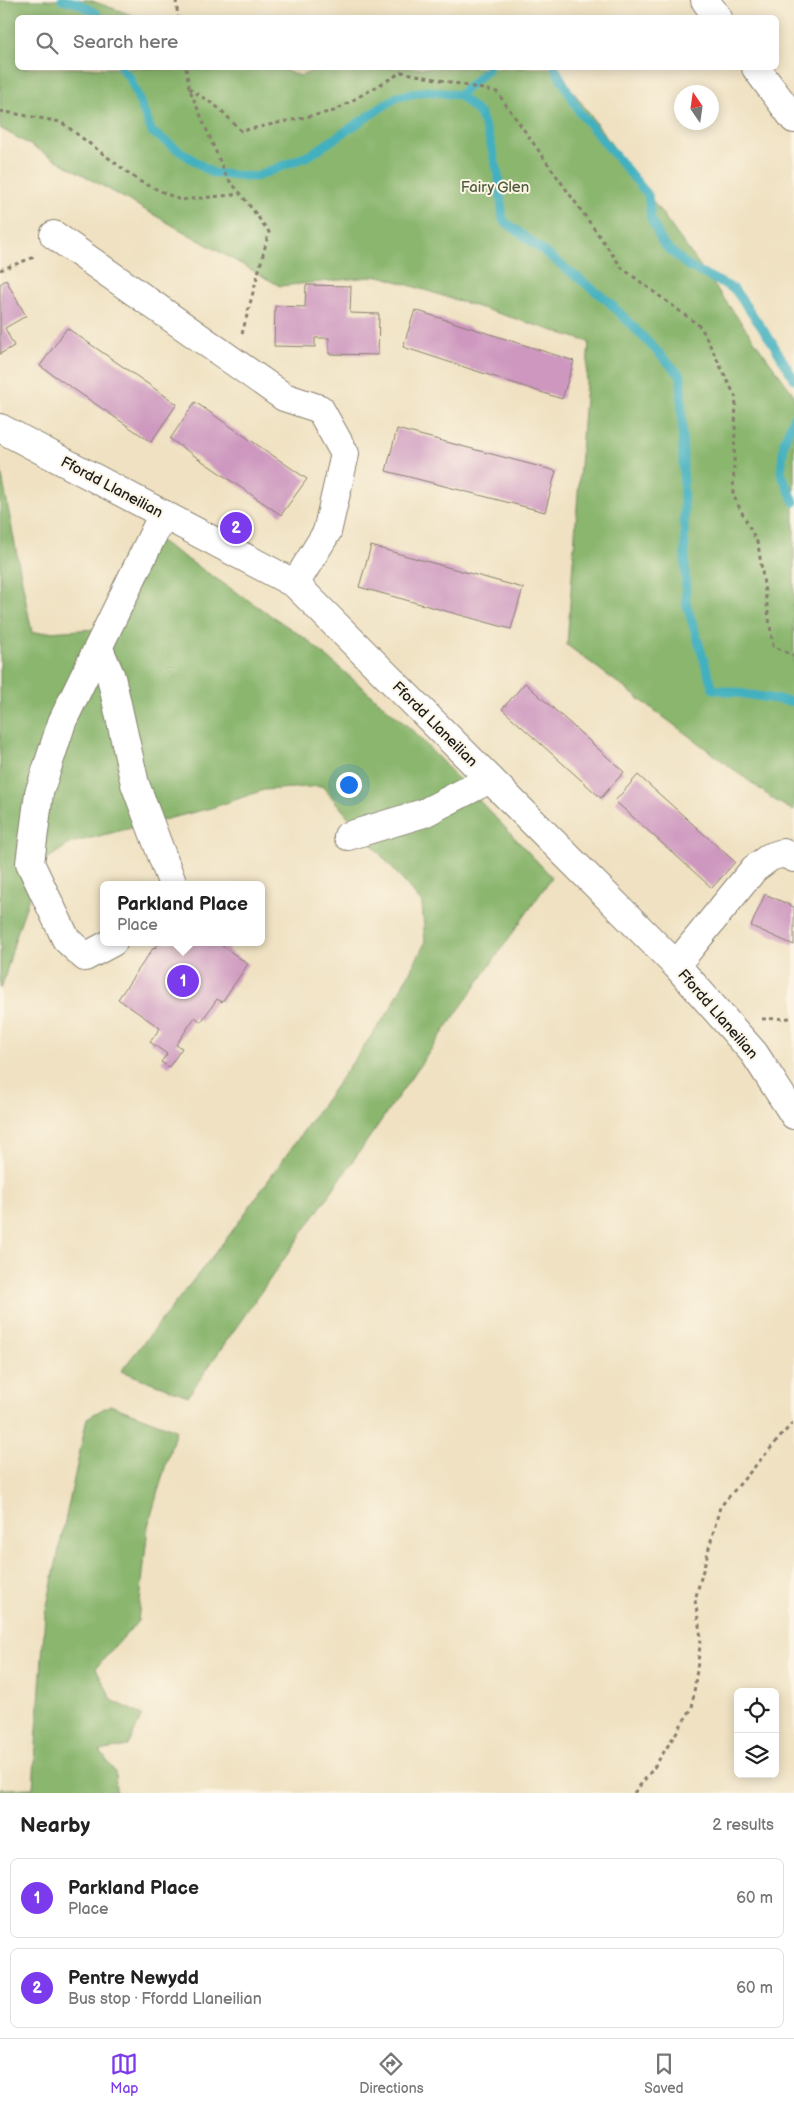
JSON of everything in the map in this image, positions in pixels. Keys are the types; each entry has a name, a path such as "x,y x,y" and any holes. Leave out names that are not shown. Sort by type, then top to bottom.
{"main road":[{"path":"705,0 716,15"},
{"path":"757,70 794,119"},
{"path":"54,235 284,397 320,409 345,454 327,532 294,584"},
{"name":"Ffordd Llaneilian","path":"0,428 294,584 676,965 754,1053 794,1115"},
{"path":"105,946 85,956 66,939 30,863 38,793 62,722 163,514"},
{"path":"99,649 111,677 134,784 171,881"},
{"path":"348,836 424,813 490,779"},
{"path":"676,965 754,869 770,857 783,853 794,858"}],"path":[{"path":"176,0 178,15"},
{"path":"186,70 189,88 228,178 269,232 235,362"},
{"path":"189,88 220,109 241,131 334,111 402,72 497,92 622,268 701,327 736,398 733,495 758,544 773,646 794,656"},
{"path":"0,111 61,122 139,181 180,200 242,194"},
{"path":"634,1793 654,1769 692,1708 701,1638 695,1600 720,1507 794,1421"}],"green space":[{"name":"Fairy Glen","path":"0,0 89,0 132,15 15,15 15,70 283,70 301,76 314,70 557,70 794,395 794,811 776,801 567,645 589,342 380,276 280,286 0,128"},
{"path":"0,466 32,633 97,629 157,539 306,639 412,730 552,877 188,1396 121,1371 230,1234 389,1011 425,943 422,903 322,786 264,790 211,808 71,843 41,863 17,933 2,987 0,988"},
{"path":"110,1405 176,1430 148,1526 138,1621 96,1668 112,1700 142,1715 128,1746 100,1751 115,1772 116,1793 0,1793 0,1789 33,1788 45,1615 87,1418"}],"building":[{"path":"6,280 26,316 5,328 14,346 0,354 0,284"},
{"path":"306,285 351,286 350,313 379,314 378,355 329,354 329,338 315,338 315,347 274,346 275,306 305,307"},
{"path":"415,310 574,361 562,399 403,347"},
{"path":"67,328 177,404 151,442 40,366"},
{"path":"195,402 307,479 281,515 170,439"},
{"path":"397,429 556,471 545,512 386,471"},
{"path":"371,546 523,588 511,629 359,587"},
{"path":"525,683 624,772 601,798 502,709"},
{"path":"638,775 735,862 712,888 615,801"},
{"path":"765,894 794,907 794,945 751,926"},
{"path":"157,946 223,946 248,964 222,1002 217,999 201,1022 195,1017 176,1045 182,1048 169,1067 161,1062 167,1054 150,1042 160,1028 118,999"}],"waterway":[{"path":"62,0 77,3 97,15"},
{"path":"123,70 130,78 152,132 212,173 255,177 310,155 397,97 426,91 459,95 480,114 490,140 499,179 503,220 608,301 681,376 686,603 713,689 794,702"},
{"path":"459,95 487,70"},
{"path":"556,70 580,113 648,195 651,219 663,244 688,266 734,289 772,342 794,379"},
{"path":"794,416 784,442 781,473 794,502"}],"place":[{"name":"Pentre Newydd","path":"236,528"},
{"name":"Parkland Place","path":"183,981"}]}
